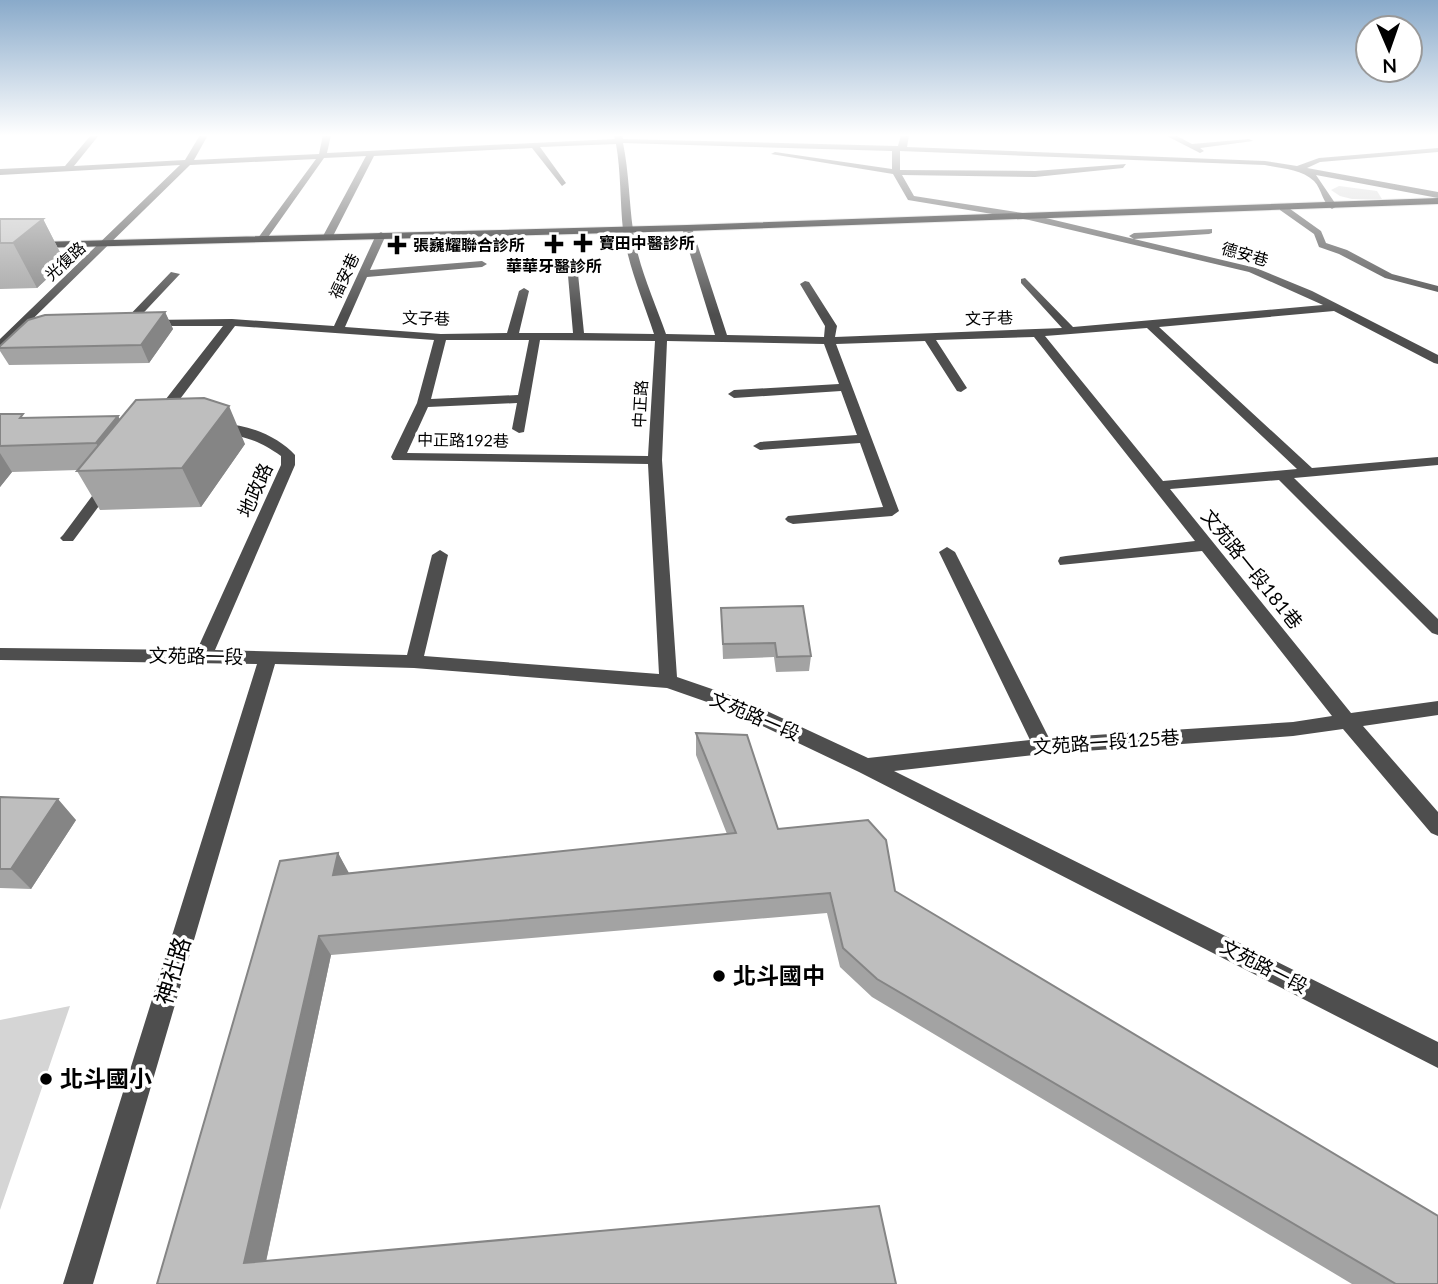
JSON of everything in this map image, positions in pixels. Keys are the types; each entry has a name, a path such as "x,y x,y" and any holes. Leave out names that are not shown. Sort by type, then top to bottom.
{"main road":[{"path":"0,246 687,228 1438,201"}],"street":[{"name":"光復路","path":"0,345 155,195"},
{"path":"263,238 294,195"},
{"name":"福安巷","path":"328,236 350,195"},
{"name":"中正路","path":"625,195 634,260 661,337 655,460 668,681"},
{"name":"德安巷","path":"909,195 911,198 1029,217 1252,270 1336,307 1438,360"},
{"path":"1326,195 1332,206"},
{"path":"1283,208 1318,233 1322,245 1342,249 1371,269 1395,279 1438,289"},
{"path":"687,228 722,338"},
{"path":"1113,237 1209,231"},
{"name":"福安巷","path":"337,331 381,235"},
{"path":"363,274 482,264"},
{"path":"572,264 579,336"},
{"path":"128,323 174,274"},
{"path":"1025,281 1069,331"},
{"path":"793,519 892,511 829,341 831,326 805,284"},
{"path":"512,336 524,290"},
{"name":"文子巷","path":"115,323 233,322 441,337 579,336 829,341 1069,331 1269,316 1336,307"},
{"path":"157,427 207,349 233,322"},
{"path":"23,323 36,323"},
{"path":"1149,324 1310,474"},
{"name":"文苑路一段181巷","path":"1037,333 1346,720 1438,827"},
{"path":"519,429 535,336"},
{"name":"中正路192巷","path":"441,337 422,403 398,457 655,460"},
{"path":"928,337 961,388"},
{"path":"734,394 846,387"},
{"path":"422,403 524,399"},
{"name":"地政路","path":"203,656 288,465 288,454 250,433 232,428 205,428"},
{"path":"760,446 865,439"},
{"path":"1160,486 1438,461"},
{"path":"68,538 117,471"},
{"path":"1283,476 1438,629"},
{"path":"1066,561 1207,545"},
{"path":"947,552 1043,746"},
{"path":"414,662 440,555"},
{"name":"文苑路一段","path":"0,654 414,662 668,681 734,704 866,766 1438,1055"},
{"name":"神社路","path":"78,1284 268,658"},
{"name":"文苑路一段125巷","path":"866,766 1043,746 1293,729 1438,708"}],"shaded area":[{"path":"1379,195 1382,199 1352,199 1340,196"},
{"path":"70,1006 0,1210 0,1020"}],"building":[{"path":"0,219 43,219 13,243 0,243"},
{"path":"165,312 141,345 0,348 28,320 45,315"},
{"path":"204,398 229,406 182,468 77,471 136,400"},
{"path":"0,414 23,414 20,418 118,416 96,443 0,446"},
{"path":"803,606 811,656 777,657 775,643 723,644 721,608"},
{"path":"696,733 747,735 778,829 868,820 886,840 895,891 1438,1216 1438,1284 1396,1284 877,979 843,948 830,893 319,936 244,1263 879,1206 896,1284 157,1284 280,861 338,853 333,875 736,833"},
{"path":"0,797 58,799 11,869 0,869"}],"place":[{"name":"寶田中醫診所","path":"583,243"},
{"name":"華華牙醫診所","path":"554,244"},
{"name":"張巍耀聯合診所","path":"397,245"},
{"name":"北斗國中","path":"719,976"},
{"name":"北斗國小","path":"46,1079"}]}
